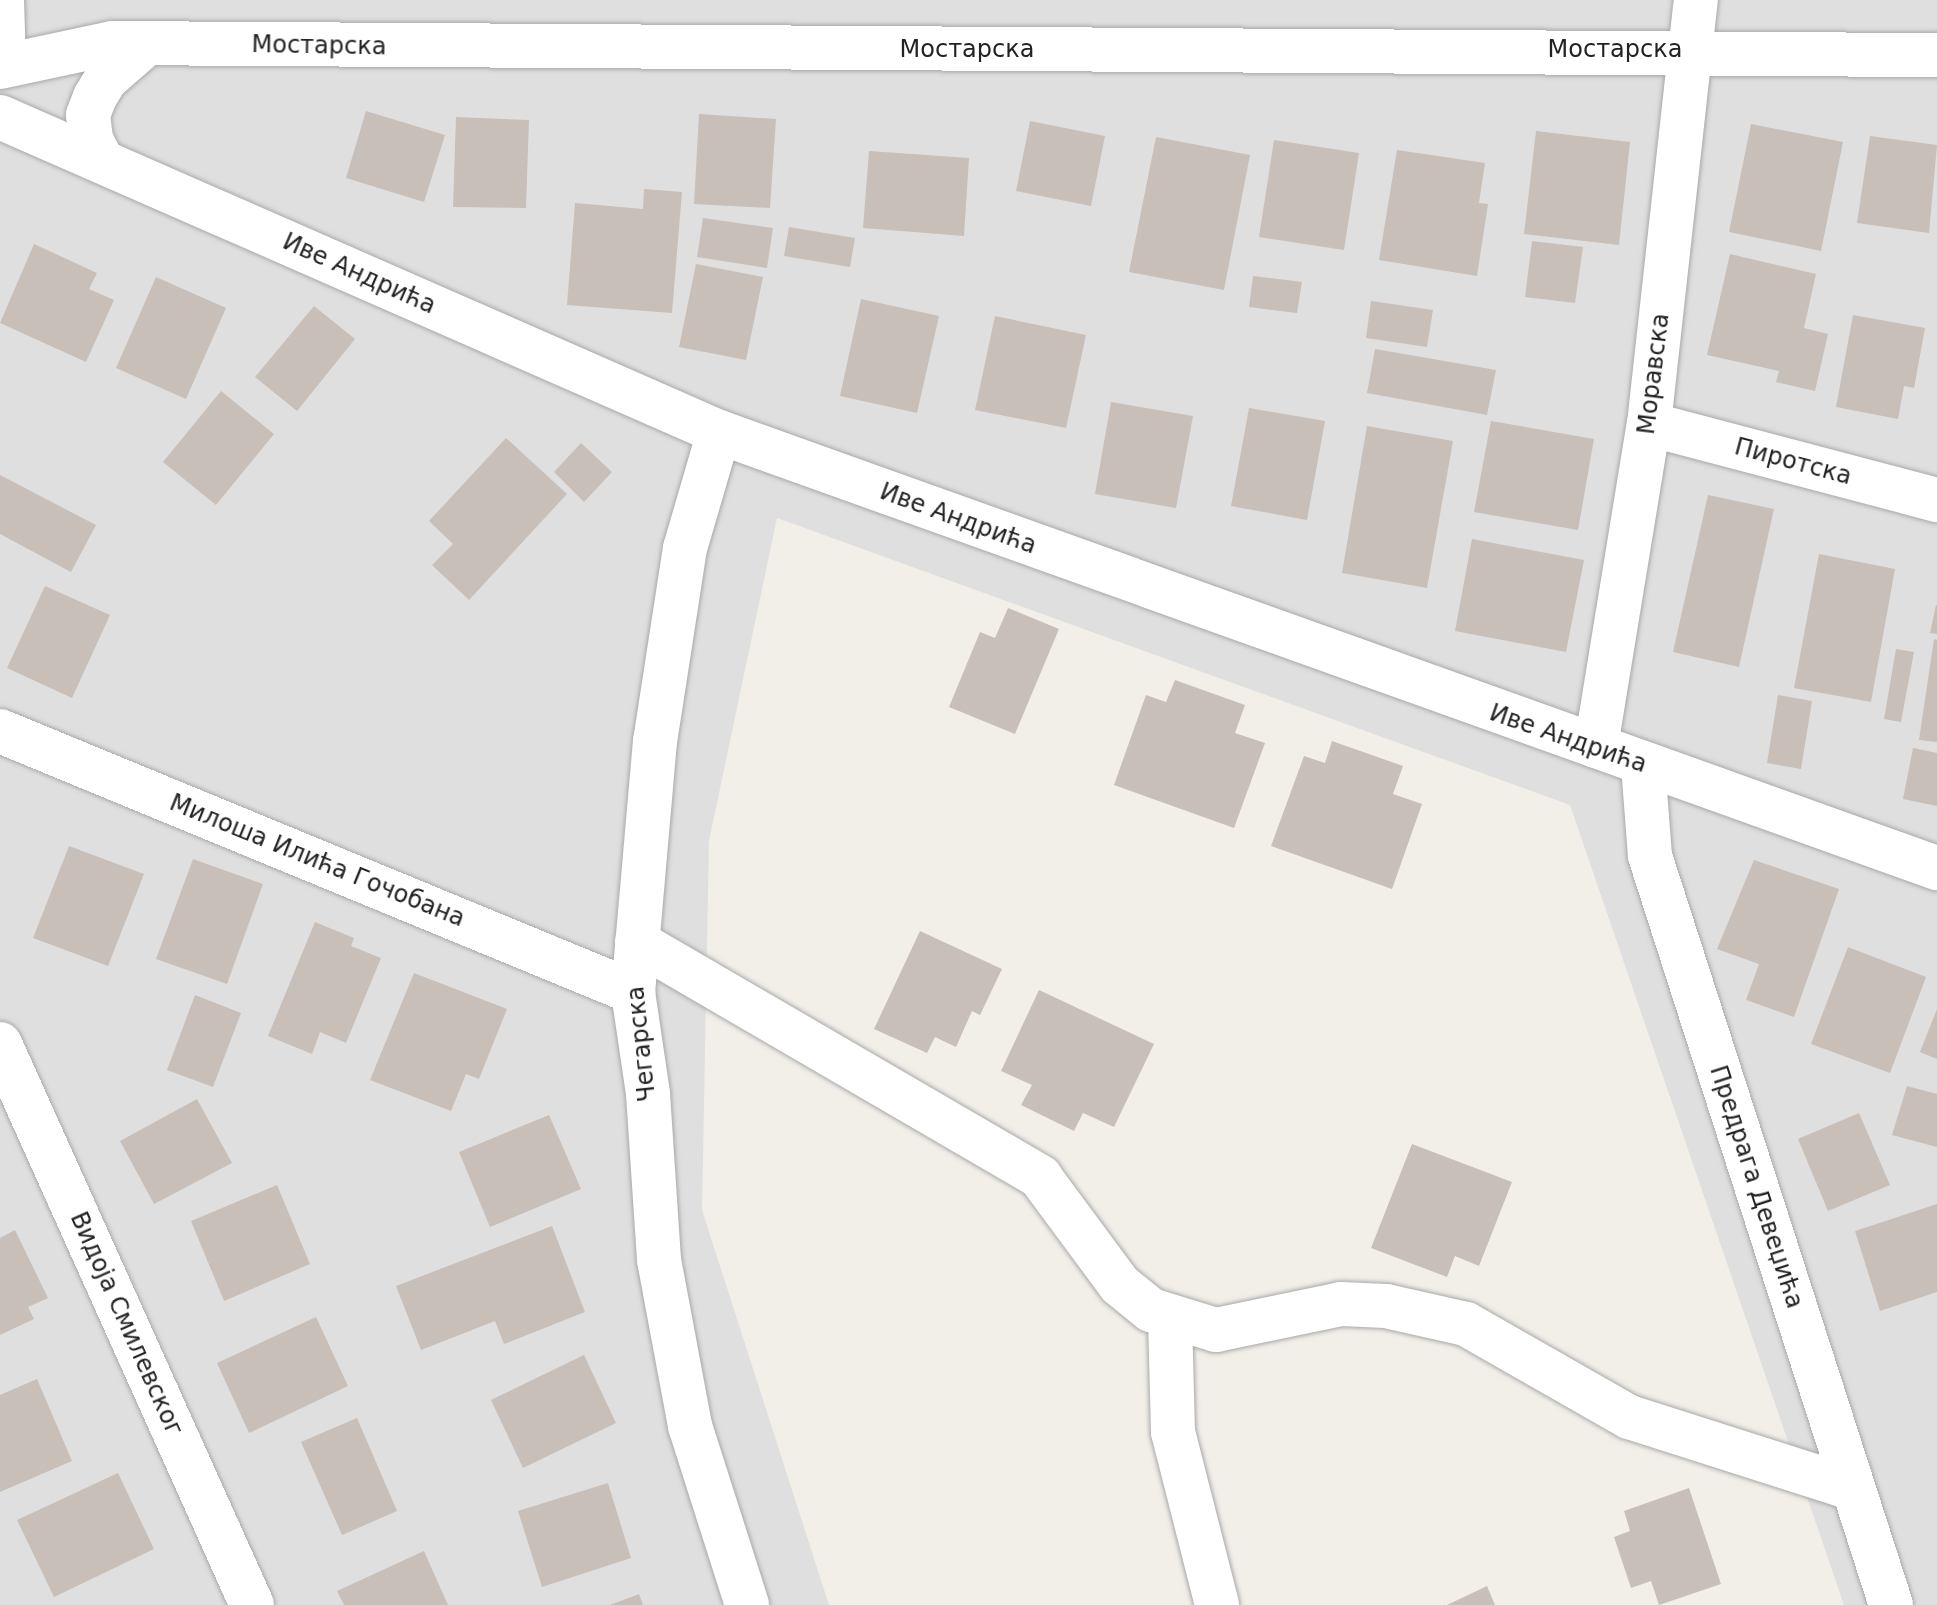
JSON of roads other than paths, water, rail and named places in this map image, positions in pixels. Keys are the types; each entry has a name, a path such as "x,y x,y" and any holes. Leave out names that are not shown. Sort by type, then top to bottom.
{"street":[{"path":"2,0 2,65"},
{"name":"Моравска","path":"1596,746 1649,424 1696,0"},
{"name":"Мостарска","path":"2,65 112,43 757,50 1689,50 1937,55"},
{"path":"102,161 91,139 88,115 106,79 146,44"},
{"name":"Иве Андрића","path":"0,117 719,432 1937,868"},
{"name":"Пиротска","path":"1649,424 1937,500"},
{"name":"Чегарска","path":"719,432 682,562 655,741 633,992 648,1094 659,1260 687,1411 747,1605"},
{"name":"Милоша Илића Гочобана","path":"0,731 633,992"},
{"name":"Предрага Девеџића","path":"1643,765 1650,856 1891,1605"},
{"path":"637,942 1040,1177 1120,1285 1170,1318 1216,1330 1341,1304 1386,1306 1466,1324 1629,1417 1851,1488"},
{"name":"Видоја Смилевског","path":"0,1044 252,1605"},
{"path":"1170,1318 1173,1432 1217,1605"}]}
